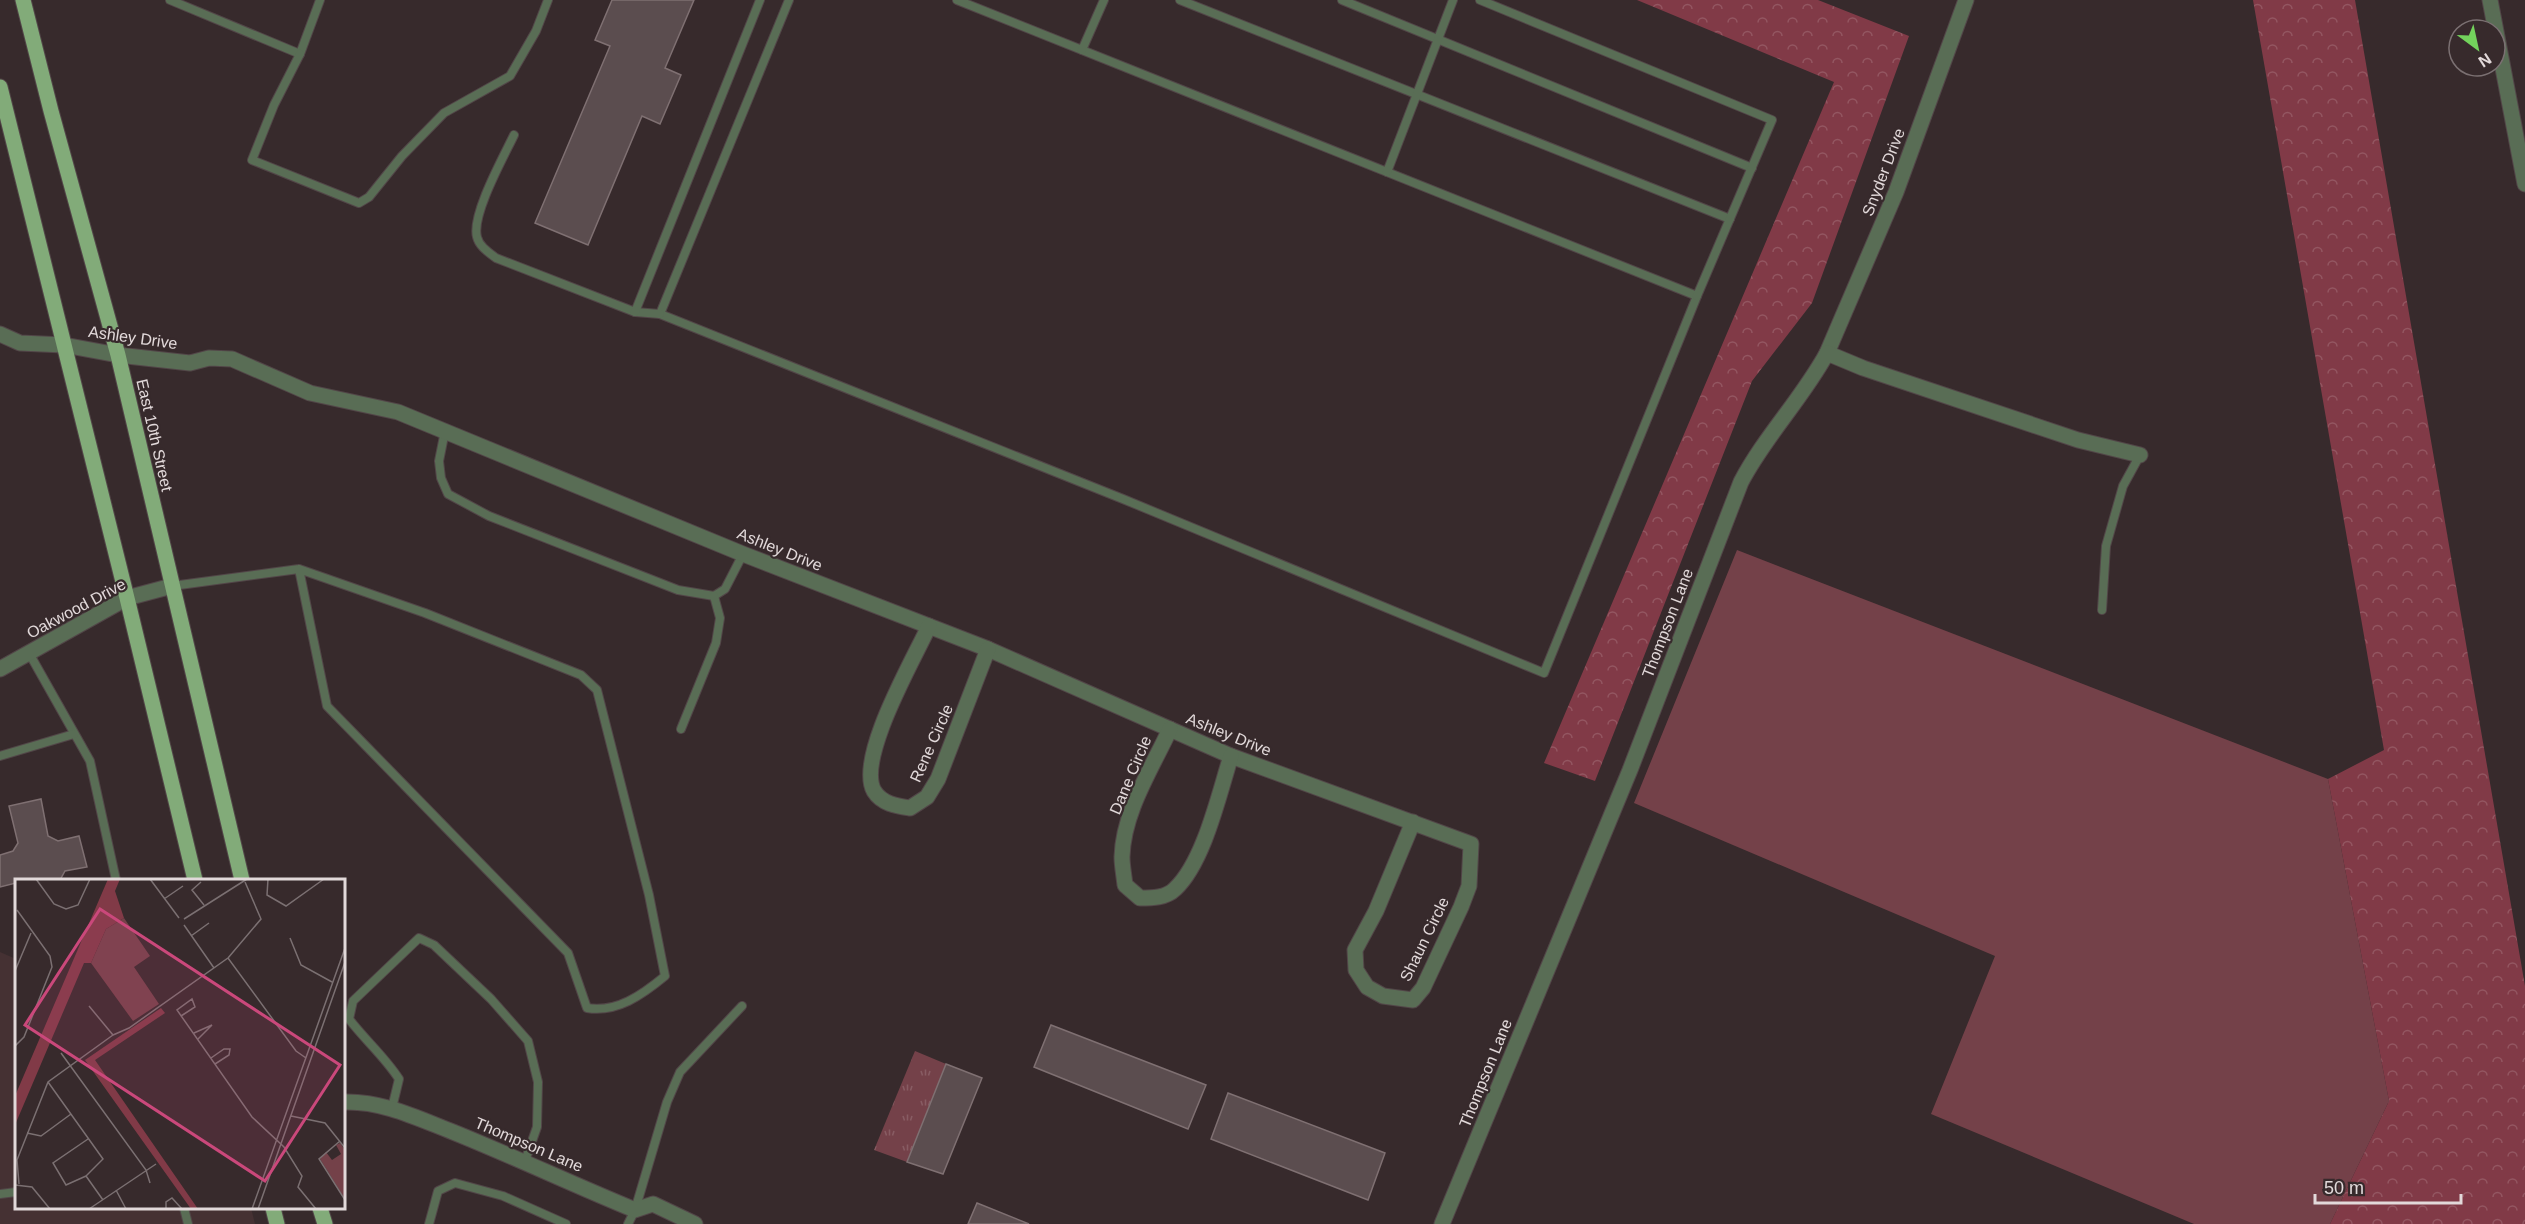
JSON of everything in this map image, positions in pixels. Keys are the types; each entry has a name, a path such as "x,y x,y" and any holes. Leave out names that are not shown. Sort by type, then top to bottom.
{"main road":[{"name":"East 10th Street","path":"24,0 51,111 118,355 242,879"},
{"path":"0,87 195,879"},
{"path":"273,1209 277,1224"},
{"path":"321,1209 325,1224"}],"street":[{"name":"Snyder Drive","path":"1827,353 1896,192 1966,0"},
{"path":"2490,0 2525,184"},
{"name":"Ashley Drive","path":"0,334 20,344 64,345 118,355 190,363 209,358 232,359 310,393 398,411 743,554 988,649 1231,756 1471,844"},
{"path":"1827,353 1863,368 2078,440 2140,454"},
{"name":"Thompson Lane","path":"1442,1224 1630,770 1740,482 1764,442 1812,380 1827,353"},
{"name":"Oakwood Drive","path":"0,669 127,598 172,586"},
{"name":"Rene Circle","path":"929,626 885,718 870,760 874,791 890,805 910,808 927,797 938,779 988,649"},
{"name":"Dane Circle","path":"1170,729 1131,813 1123,843 1125,885 1140,898 1159,898 1175,890 1189,869 1201,848 1231,756"},
{"name":"Shaun Circle","path":"1413,822 1376,911 1354,950 1356,970 1367,987 1383,996 1413,1000 1423,988 1469,886 1471,844"},
{"name":"Thompson Lane","path":"345,1102 366,1102 392,1108 525,1161 635,1210 653,1204 695,1224"}],"lane":[{"path":"170,0 300,54"},
{"path":"320,0 300,54 273,105 252,160 359,202 369,197 402,156 444,113 510,76 536,31 548,0"},
{"path":"635,312 760,0"},
{"path":"660,314 789,0"},
{"path":"957,0 1697,296"},
{"path":"1082,50 1104,0"},
{"path":"1180,0 1730,219"},
{"path":"1342,0 1752,168"},
{"path":"1387,172 1454,0"},
{"path":"514,135 478,213 477,238 483,248 496,258 635,312 660,314 1123,499 1544,673 1697,296 1772,120 1480,0"},
{"path":"446,431 440,461 441,478 448,494 489,516 678,590 714,596 725,589 743,554"},
{"path":"2102,610 2106,546 2123,486 2140,454"},
{"path":"172,586 299,568 425,613 581,675 597,690 650,895 665,976 641,996 602,1010 586,1008 568,953 327,706 299,568"},
{"path":"681,729 716,644 720,618 714,596"},
{"path":"29,653 90,761 116,879"},
{"path":"0,756 74,734"},
{"path":"392,1108 399,1079 389,1063 368,1044 349,1018 353,1001 419,938 434,945 491,999 528,1041 538,1082 537,1127 525,1161"},
{"path":"628,1224 635,1210 667,1102 680,1072 742,1006"},
{"path":"429,1224 438,1191 455,1183 503,1196 566,1224"},
{"path":"0,1194 15,1192"},
{"path":"184,1209 188,1224"}],"shaded area":[{"path":"0,952 15,959 15,1209 251,1209 255,1224 0,1224"}],"green space":[{"path":"1637,0 1818,0 1909,36 1812,303 1752,381 1595,781 1544,763 1834,82"},
{"path":"2253,0 2355,0 2525,986 2525,1224 2330,1224 2389,1101 2328,779 2384,750"},
{"path":"1737,550 2328,779 2389,1101 2330,1224 2194,1224 1931,1114 1995,956 1634,803"},
{"path":"915,1051 946,1064 907,1162 874,1150"}],"building":[{"path":"612,0 694,0 665,68 681,75 660,124 642,116 588,245 535,223 610,46 595,40"},
{"path":"41,799 48,836 58,841 79,836 87,867 65,871 61,879 15,879 15,883 0,887 0,855 13,851 18,843 9,806"},
{"path":"1051,1025 1206,1085 1188,1129 1034,1067"},
{"path":"946,1064 982,1078 943,1174 907,1162"},
{"path":"1228,1093 1385,1153 1368,1200 1211,1139"},
{"path":"977,1203 1029,1224 968,1224"}]}
